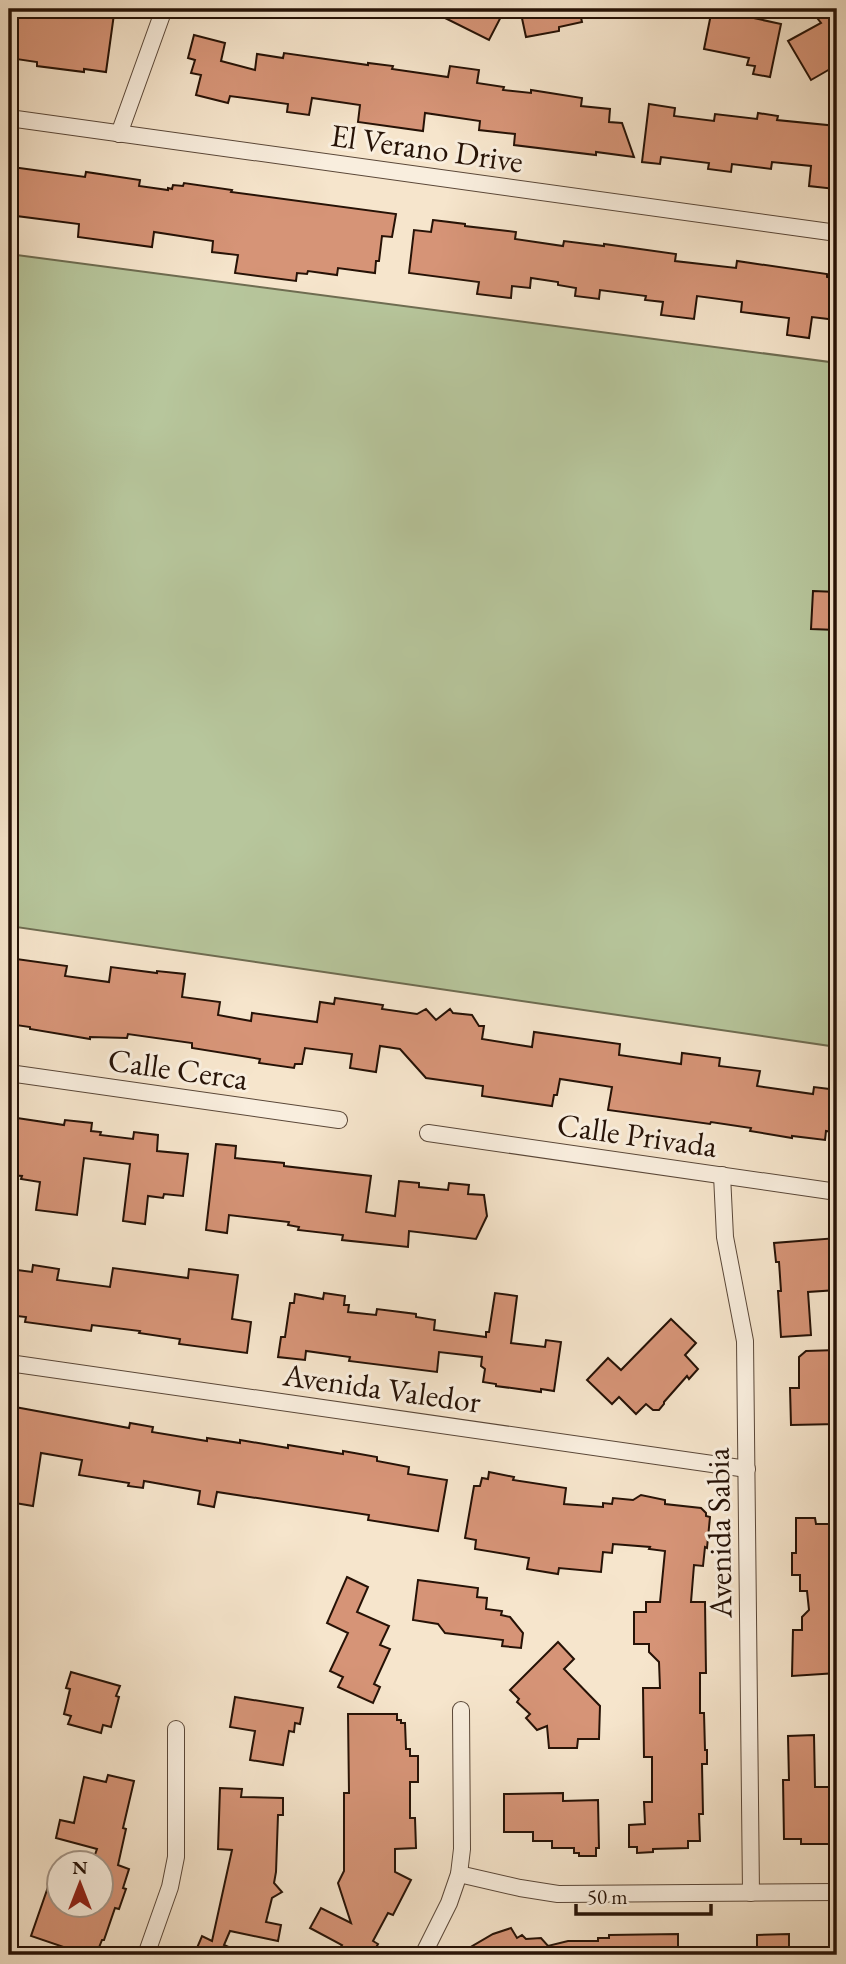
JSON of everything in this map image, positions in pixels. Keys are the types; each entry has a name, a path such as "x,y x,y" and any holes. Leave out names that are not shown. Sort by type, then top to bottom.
{"street":[{"path":"119,134 164,9"},
{"name":"El Verano Drive","path":"9,118 837,233"},
{"name":"Calle Cerca","path":"9,1073 339,1120"},
{"name":"Calle Privada","path":"428,1133 837,1192"},
{"name":"Avenida Sabia","path":"722,1175 725,1237 745,1341 751,1893"},
{"name":"Avenida Valedor","path":"9,1363 747,1469"},
{"path":"423,1955 449,1903 462,1849 461,1710"},
{"path":"146,1955 170,1888 176,1857 176,1729"},
{"path":"458,1874 558,1894 837,1892"}],"green space":[{"path":"9,254 837,363 837,1047 9,926"}],"building":[{"path":"19,9 77,9 114,14 106,72 37,66 37,62 16,59 16,53 13,53"},
{"path":"427,9 505,9 489,40"},
{"path":"520,9 579,9 582,22 559,27 559,31 526,37"},
{"path":"712,9 781,24 770,77 753,74 755,66 747,65 749,58 704,49"},
{"path":"837,9 837,65 811,80 788,41 821,23 818,19"},
{"path":"194,35 225,43 221,61 255,70 257,54 283,58 284,53 393,66 392,69 448,77 450,66 479,70 477,83 504,87 503,90 531,93 531,90 582,98 581,106 610,109 609,122 622,123 634,157 514,145 515,134 479,130 480,121 425,113 423,131 358,122 360,105 312,98 309,115 287,112 288,104 230,96 228,103 196,95 201,75 191,73 195,60 188,58"},
{"path":"649,104 675,108 674,116 714,121 715,114 757,119 758,113 778,116 777,120 837,126 835,189 809,186 811,166 772,162 771,169 732,164 731,172 708,169 709,163 661,157 660,164 642,162"},
{"path":"12,167 85,177 86,172 140,180 139,186 168,190 172,189 173,185 183,186 184,183 232,190 231,192 396,214 392,237 382,236 375,273 338,268 337,275 308,271 307,274 297,273 296,281 235,273 238,255 212,252 213,241 154,232 152,247 78,237 79,224 9,215"},
{"path":"433,220 516,232 515,239 563,246 564,241 604,244 676,254 675,261 736,268 737,261 827,274 827,277 837,279 837,320 812,317 809,338 787,335 789,318 741,312 742,302 697,296 694,319 661,315 663,302 645,300 646,296 600,290 599,299 575,296 576,288 531,278 530,288 512,286 511,298 477,294 479,282 409,273 414,230 431,232"},
{"path":"813,591 837,592 837,630 811,629"},
{"path":"9,958 67,966 65,976 109,982 111,967 185,974 182,997 220,1002 218,1015 251,1021 252,1013 317,1022 320,1002 334,1004 335,998 383,1005 382,1009 417,1014 426,1009 436,1020 450,1009 453,1013 472,1015 479,1026 484,1026 482,1039 532,1047 534,1032 620,1044 619,1055 681,1064 682,1053 720,1058 719,1066 760,1071 757,1086 813,1094 814,1087 837,1090 837,1133 826,1131 825,1140 792,1138 750,1131 751,1128 608,1110 612,1087 560,1079 552,1106 482,1096 483,1086 426,1078 400,1049 380,1046 376,1072 350,1068 352,1054 305,1048 302,1064 295,1064 294,1068 259,1063 260,1059 192,1048 192,1043 128,1034 127,1038 90,1039 30,1029 9,1024"},
{"path":"17,1118 64,1125 65,1120 92,1123 91,1131 101,1132 100,1135 133,1139 134,1132 158,1135 157,1151 188,1154 183,1196 148,1196 145,1224 123,1221 130,1164 84,1158 77,1215 36,1210 40,1182 9,1175 9,1126 16,1127"},
{"path":"216,1144 236,1146 235,1158 371,1176 366,1212 395,1216 399,1181 419,1183 419,1187 448,1190 449,1183 469,1185 468,1194 484,1195 487,1216 476,1239 409,1231 408,1247 342,1240 343,1235 298,1230 299,1227 288,1225 289,1222 229,1215 227,1233 206,1230"},
{"path":"837,1238 837,1290 808,1292 811,1335 781,1337 779,1262 776,1262 774,1243"},
{"path":"33,1265 59,1269 57,1280 110,1287 113,1268 188,1278 189,1269 238,1275 232,1319 251,1322 247,1353 179,1344 180,1339 139,1333 140,1331 92,1325 91,1331 25,1322 26,1317 9,1315 9,1269 32,1272"},
{"path":"324,1293 345,1296 344,1305 349,1305 348,1312 376,1315 377,1309 416,1314 416,1317 435,1320 434,1330 486,1337 495,1293 517,1296 511,1343 545,1347 546,1340 561,1342 554,1391 541,1389 541,1392 483,1382 485,1369 481,1366 482,1357 439,1352 437,1372 349,1361 350,1357 306,1351 305,1360 278,1357 281,1337 285,1337 290,1303 294,1303 295,1294 323,1299"},
{"path":"671,1319 696,1343 685,1355 698,1369 689,1379 687,1376 659,1410 653,1410 646,1404 636,1414 619,1397 612,1404 587,1380 608,1358 621,1370"},
{"path":"837,1350 837,1424 791,1425 790,1388 799,1388 799,1357 806,1351"},
{"path":"15,1407 129,1428 130,1423 153,1427 152,1432 207,1441 207,1438 240,1443 240,1440 377,1457 377,1461 409,1467 408,1474 447,1480 438,1531 368,1520 369,1515 217,1492 214,1507 198,1504 200,1491 144,1481 143,1488 128,1486 129,1483 79,1475 82,1460 41,1453 33,1506 9,1502 9,1446"},
{"path":"489,1472 514,1477 513,1480 566,1488 564,1504 603,1507 603,1503 612,1504 613,1498 633,1500 641,1495 665,1500 665,1504 701,1508 706,1516 710,1517 703,1566 694,1565 691,1602 705,1602 706,1673 700,1673 700,1713 704,1713 707,1764 702,1764 703,1814 699,1814 700,1841 688,1841 688,1848 653,1849 653,1852 637,1853 637,1847 629,1847 629,1825 645,1824 644,1802 652,1802 652,1757 644,1757 643,1688 660,1688 659,1662 649,1652 649,1644 634,1644 634,1612 646,1612 646,1602 660,1602 665,1551 613,1544 612,1553 603,1552 601,1572 559,1568 558,1574 527,1569 529,1558 475,1549 476,1540 465,1538 474,1486 480,1486 482,1478 488,1479"},
{"path":"796,1518 815,1518 816,1524 837,1524 837,1673 792,1676 793,1630 802,1630 802,1617 809,1610 807,1591 800,1591 800,1575 792,1575 792,1553 796,1553"},
{"path":"347,1577 368,1587 357,1612 389,1626 380,1645 390,1649 374,1684 380,1687 373,1703 338,1687 343,1677 330,1671 348,1633 327,1623"},
{"path":"418,1580 478,1588 477,1597 487,1598 486,1609 502,1611 501,1615 510,1617 523,1633 521,1648 502,1646 503,1640 445,1633 438,1624 413,1620"},
{"path":"558,1642 574,1659 564,1669 600,1706 599,1739 578,1739 577,1748 549,1748 547,1726 537,1730 526,1718 530,1714 517,1702 519,1699 510,1690"},
{"path":"71,1672 120,1686 111,1727 103,1725 101,1733 68,1724 71,1716 64,1714 70,1689 66,1688"},
{"path":"235,1697 303,1708 300,1724 295,1723 294,1732 289,1731 283,1765 250,1760 255,1731 230,1727"},
{"path":"348,1714 397,1714 397,1720 405,1723 406,1749 410,1749 410,1756 418,1756 418,1782 410,1782 410,1818 415,1818 416,1848 395,1849 395,1872 411,1880 393,1915 388,1913 373,1941 378,1944 372,1955 354,1955 340,1948 342,1945 310,1928 321,1908 351,1923 338,1883 344,1871 344,1793 349,1793"},
{"path":"814,1735 815,1787 837,1787 837,1844 801,1844 801,1839 784,1839 783,1780 789,1780 788,1736"},
{"path":"108,1775 134,1781 118,1865 129,1869 119,1909 116,1908 116,1848 93,1848 56,1838 60,1820 74,1823 84,1777 106,1782"},
{"path":"220,1788 242,1789 241,1797 283,1798 283,1815 278,1815 274,1883 282,1892 272,1898 266,1922 281,1925 278,1941 230,1931 224,1945 247,1955 194,1955 202,1936 212,1941 232,1850 218,1849"},
{"path":"563,1793 563,1801 598,1800 599,1848 596,1848 596,1856 579,1856 579,1853 574,1853 574,1848 552,1848 552,1841 533,1841 533,1832 504,1832 504,1794"},
{"path":"46,1893 46,1918 112,1918 96,1955 87,1955 31,1936"},
{"path":"511,1928 517,1938 522,1935 526,1939 541,1938 548,1946 568,1941 598,1941 598,1938 609,1938 609,1935 678,1934 678,1955 457,1955 493,1934"},
{"path":"789,1934 789,1955 757,1955 757,1935"}]}
